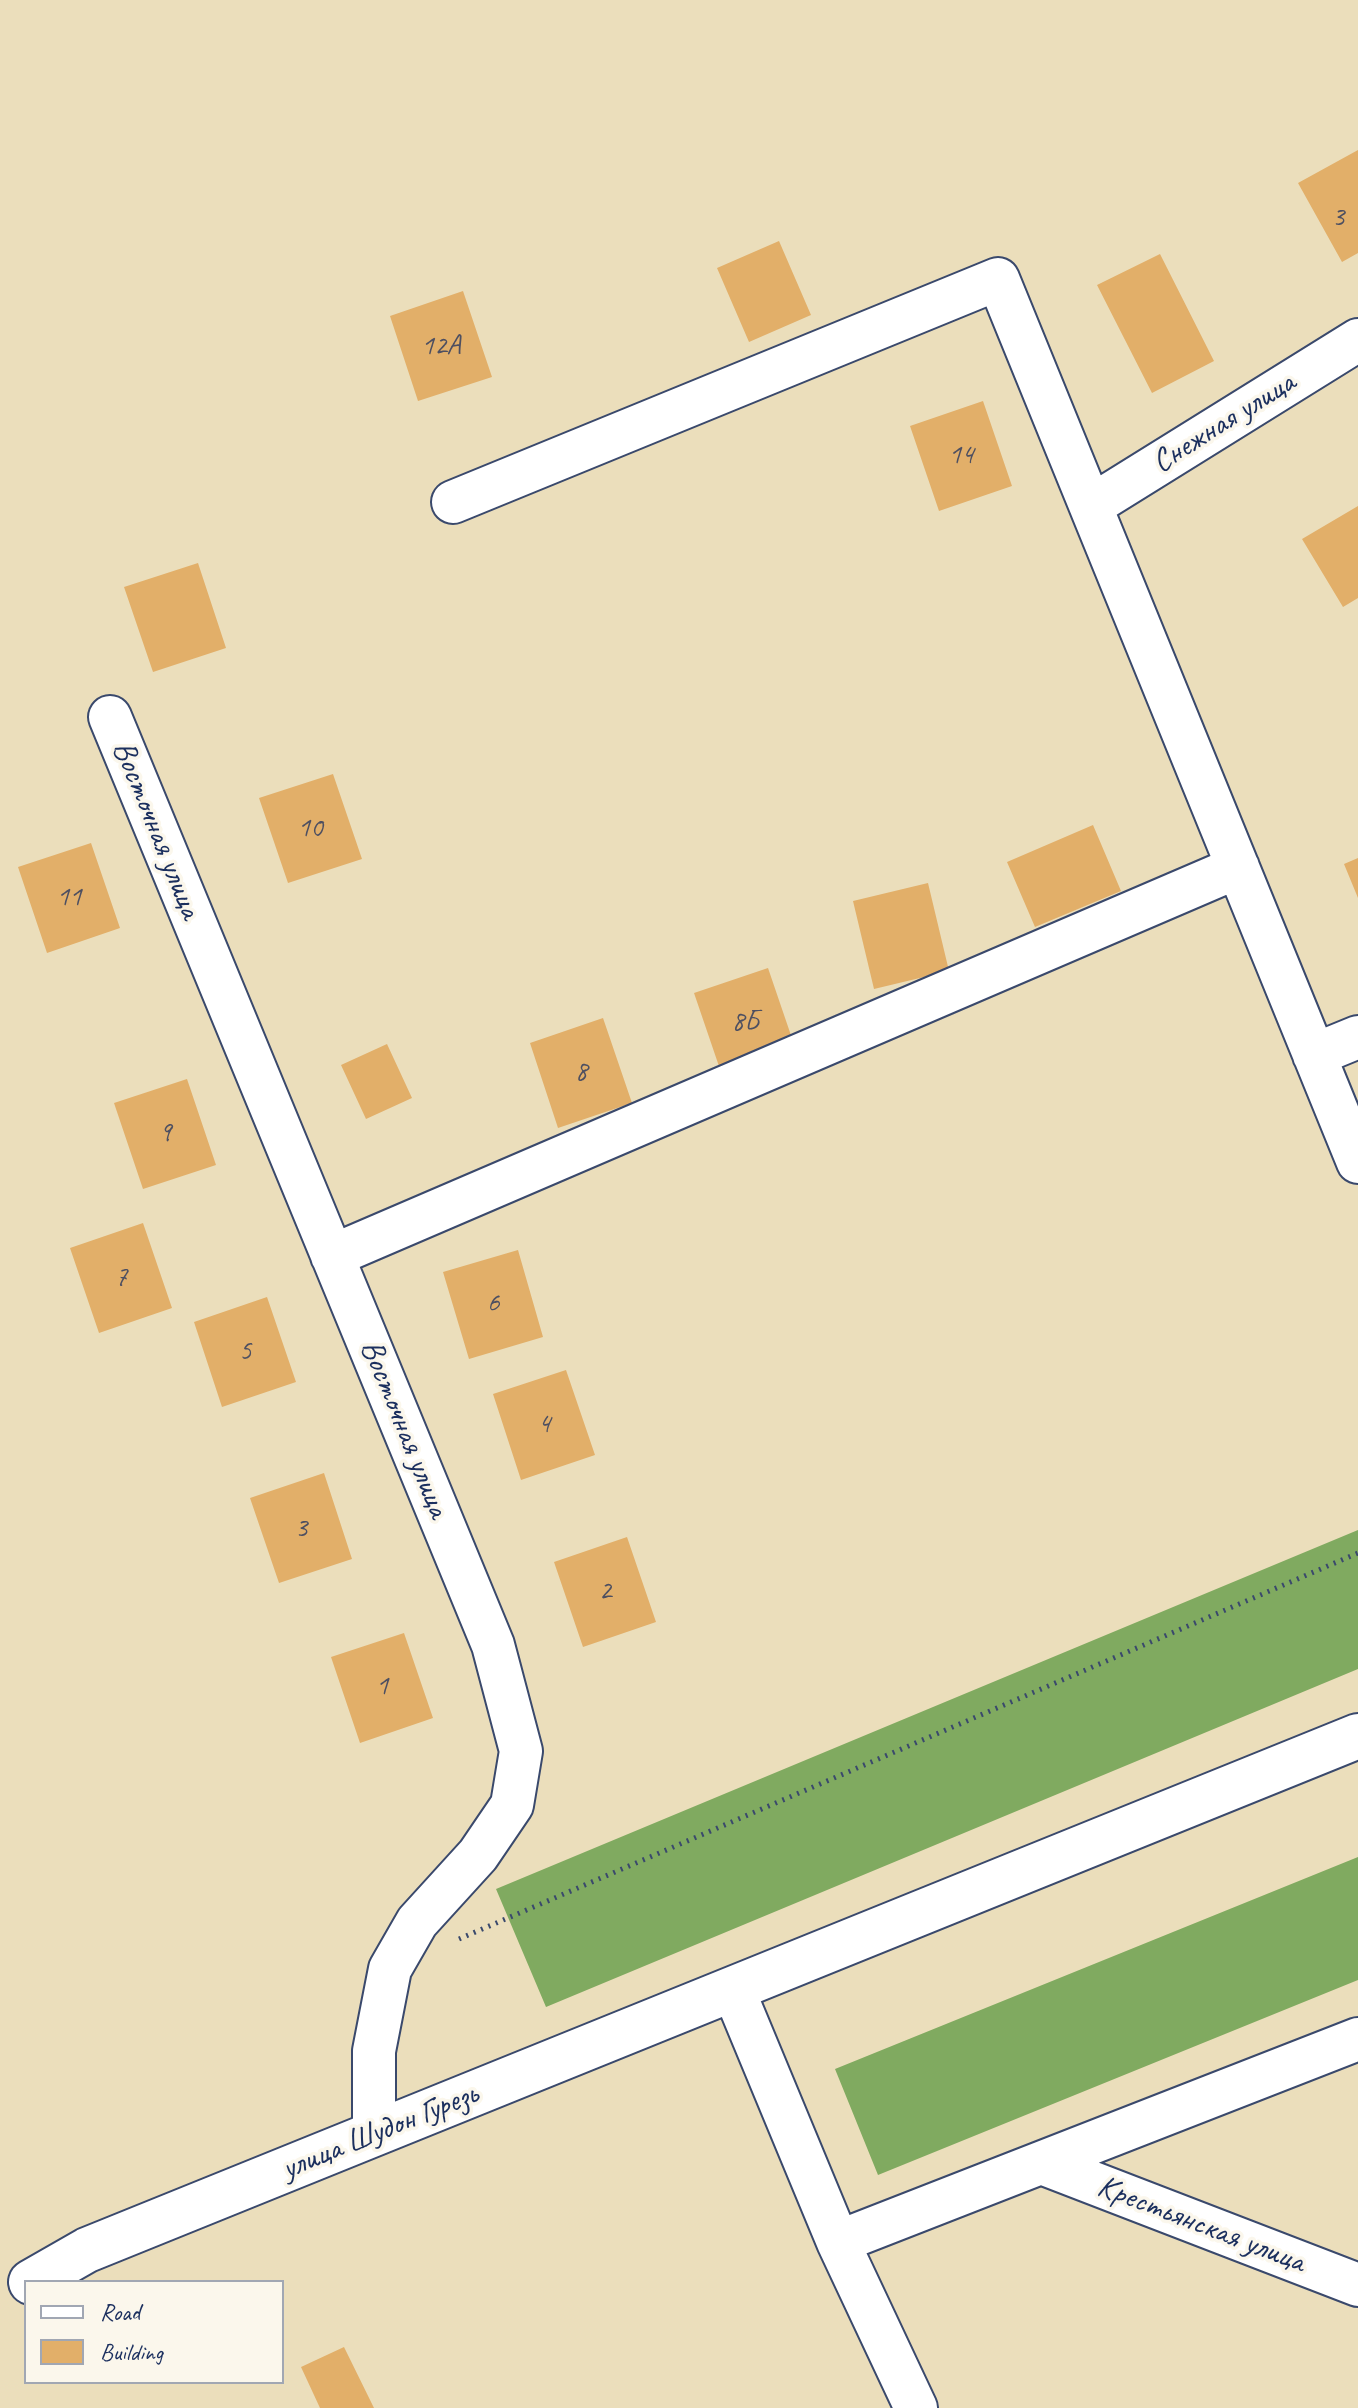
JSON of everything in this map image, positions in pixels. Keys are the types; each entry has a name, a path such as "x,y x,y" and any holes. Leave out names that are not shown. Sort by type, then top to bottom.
{"street":[{"path":"453,502 998,279 1358,1162"},
{"name":"Снежная улица","path":"1091,506 1358,340"},
{"name":"Восточная улица","path":"110,717 493,1645 521,1751 512,1805 478,1855 417,1922 390,1969 374,2051 374,2134"},
{"path":"332,1256 1238,867"},
{"path":"1314,1055 1358,1037"},
{"name":"улица Шудон Гурезь","path":"34,2280 87,2250 1358,1736"},
{"path":"733,1989 838,2242 916,2408"},
{"path":"838,2242 1358,2039"},
{"name":"Крестьянская улица","path":"1044,2164 1358,2285"},
{"path":"0,2300 24,2286"}],"path":[{"path":"449,1944 1358,1553"}],"green space":[{"path":"1358,1530 1358,1669 546,2007 496,1889"},
{"path":"1358,1857 1358,1980 878,2175 835,2069"}],"building":[{"path":"1358,150 1358,253 1342,262 1298,183"},
{"path":"779,241 811,315 749,342 717,268"},
{"path":"1160,254 1214,361 1152,393 1097,285"},
{"path":"463,291 492,377 418,401 390,316"},
{"path":"983,401 1012,486 939,511 910,426"},
{"path":"1358,506 1358,598 1343,607 1302,539"},
{"path":"198,563 226,648 153,672 124,587"},
{"path":"333,774 362,859 288,883 259,798"},
{"path":"1093,825 1121,891 1035,927 1007,862"},
{"path":"91,843 120,928 47,953 18,867"},
{"path":"1358,858 1358,898 1344,864"},
{"path":"928,883 949,971 874,989 853,901"},
{"path":"768,968 797,1053 723,1078 694,993"},
{"path":"603,1018 632,1103 558,1128 530,1043"},
{"path":"387,1044 412,1098 366,1119 341,1065"},
{"path":"187,1079 216,1165 143,1189 114,1103"},
{"path":"143,1223 172,1308 99,1333 70,1248"},
{"path":"518,1250 543,1337 469,1359 443,1272"},
{"path":"267,1297 296,1382 222,1407 194,1322"},
{"path":"566,1370 595,1455 521,1480 493,1394"},
{"path":"324,1473 352,1559 279,1583 250,1498"},
{"path":"627,1537 656,1622 583,1647 554,1562"},
{"path":"404,1633 433,1718 360,1743 331,1657"},
{"path":"344,2347 374,2408 320,2408 301,2367"}]}
